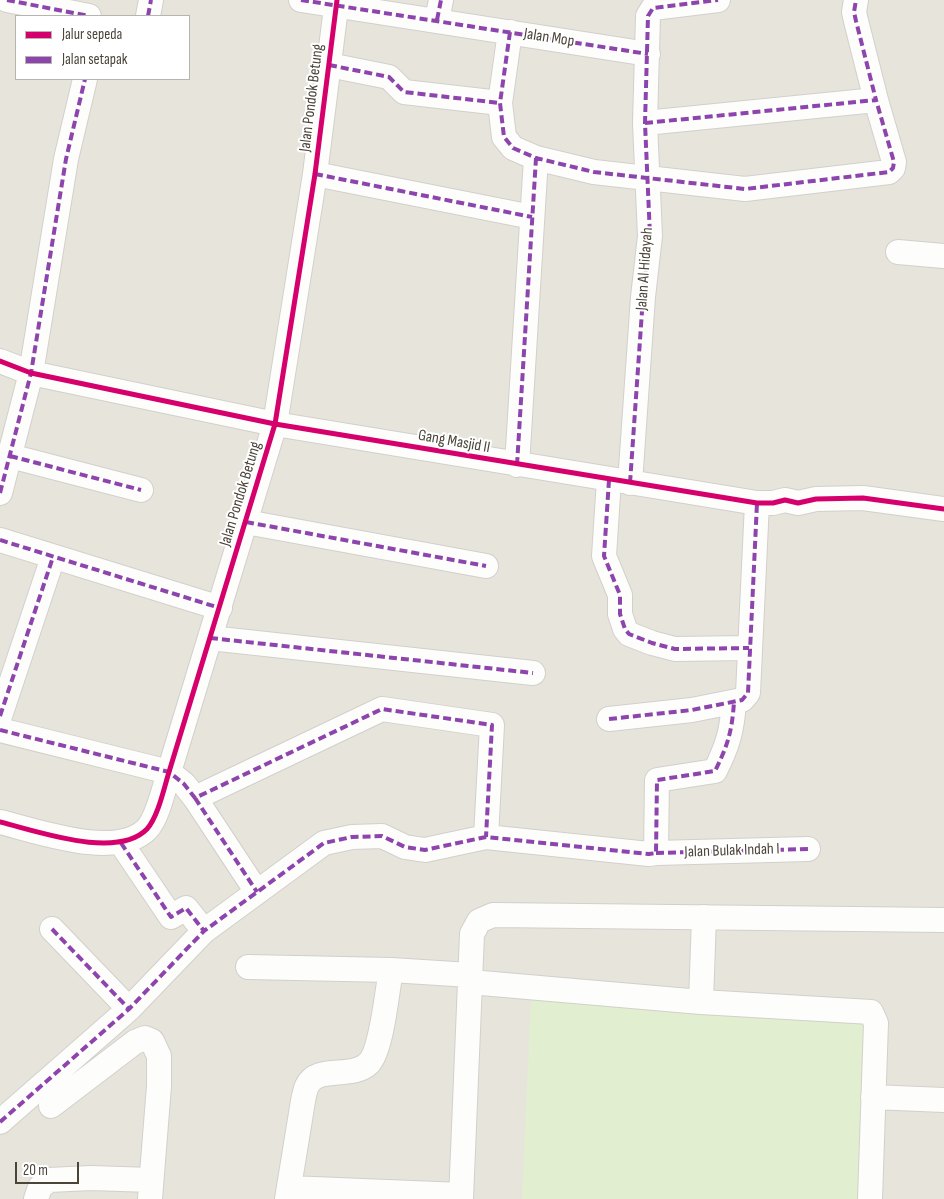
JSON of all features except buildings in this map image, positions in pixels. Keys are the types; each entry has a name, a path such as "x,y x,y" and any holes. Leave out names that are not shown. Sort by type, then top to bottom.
{"street":[{"path":"7,0 84,15"},
{"path":"148,15 151,0"},
{"path":"301,0 337,2"},
{"path":"648,54 648,16 653,8 718,0"},
{"path":"510,32 500,103 504,137 514,148 536,158 594,172 745,189 889,172 893,168 894,162 854,12 856,0"},
{"name":"Jalan Mop","path":"337,2 439,10 510,32 648,54"},
{"name":"Jalan Pondok Betung","path":"0,822 98,844 121,843 136,838 148,828 154,817 220,608 275,424 315,174 337,2"},
{"name":"Jalan Al Hidayah","path":"648,54 645,123 650,236 619,482 604,556 620,595 620,614 625,629 629,634 652,643 676,649 749,648"},
{"path":"329,65 389,77 404,92 500,103"},
{"path":"0,493 30,373 66,159 85,80"},
{"path":"645,123 876,100"},
{"path":"517,465 523,393 536,158"},
{"path":"315,174 532,217"},
{"path":"898,252 944,256"},
{"name":"Gang Masjid II","path":"0,362 30,373 275,424 619,482 757,503 773,503 785,500 798,503 816,499 863,498 944,509"},
{"path":"10,456 141,490"},
{"path":"609,718 692,710 742,700 748,693 757,503"},
{"path":"246,522 486,566"},
{"path":"0,540 220,608"},
{"path":"0,716 53,557"},
{"path":"210,638 534,673"},
{"path":"656,853 657,780 716,771 727,747 732,728 734,702"},
{"path":"195,798 382,709 492,725 486,837"},
{"path":"0,730 169,772 184,784 195,798 257,892"},
{"name":"Jalan Bulak Indah I","path":"0,1122 130,1009 204,931 324,843 352,837 382,836 405,847 426,850 486,837 649,854 808,849"},
{"path":"121,843 171,917 186,908 204,931"},
{"path":"391,970 377,1048 369,1063 355,1071 317,1075 307,1085 288,1194 461,1197 472,934 480,921 493,915 944,920"},
{"path":"701,1002 704,917"},
{"path":"52,929 130,1009"},
{"path":"248,967 391,970 701,1002 871,1012 876,1023 870,1199"},
{"path":"36,1199 40,1188 50,1180 91,1178 151,1189 159,1056 152,1041 145,1038 135,1042 50,1106"},
{"path":"873,1097 944,1100"}],"shaded area":[{"path":"0,0 944,0 944,1199 0,1199"}],"green space":[{"path":"531,1000 868,1016 859,1199 522,1199"}],"marked path":[{"path":"7,0 84,15"},
{"path":"148,15 151,0"},
{"path":"301,0 648,54"},
{"path":"437,20 441,0"},
{"path":"630,483 643,297 650,236 645,123 648,16 653,8 718,0"},
{"path":"645,123 876,100 854,12 856,0"},
{"path":"510,32 500,103 504,137 513,148 536,158 594,172 745,189 889,172 893,168 894,162 876,100"},
{"path":"329,65 389,77 404,92 500,103"},
{"path":"0,493 31,373 66,159 85,80"},
{"path":"517,465 536,158"},
{"path":"315,174 532,217"},
{"path":"10,456 141,490"},
{"path":"609,480 604,556 620,595 620,614 625,629 629,634 675,649 749,648"},
{"path":"609,719 692,710 742,700 748,693 757,503"},
{"path":"246,522 486,566"},
{"path":"0,540 220,608"},
{"path":"0,716 53,557"},
{"path":"210,638 533,673"},
{"path":"121,843 171,917 186,908 204,931 324,843 352,837 382,836 405,847 425,850 486,837 649,854 656,853 657,780 715,771 729,738 734,702"},
{"path":"0,730 169,772 184,784 195,798 382,709 492,725 486,837"},
{"path":"195,798 257,892"},
{"path":"656,853 808,849"},
{"path":"52,929 129,1009"},
{"path":"0,1122 129,1009 204,931"}],"cycle path":[{"path":"0,822 76,840 97,843 117,842 134,838 147,829 157,810 275,424 315,174 337,0"},
{"path":"0,361 31,373 275,424 757,503 773,503 785,500 798,503 816,499 863,498 944,509"}]}
